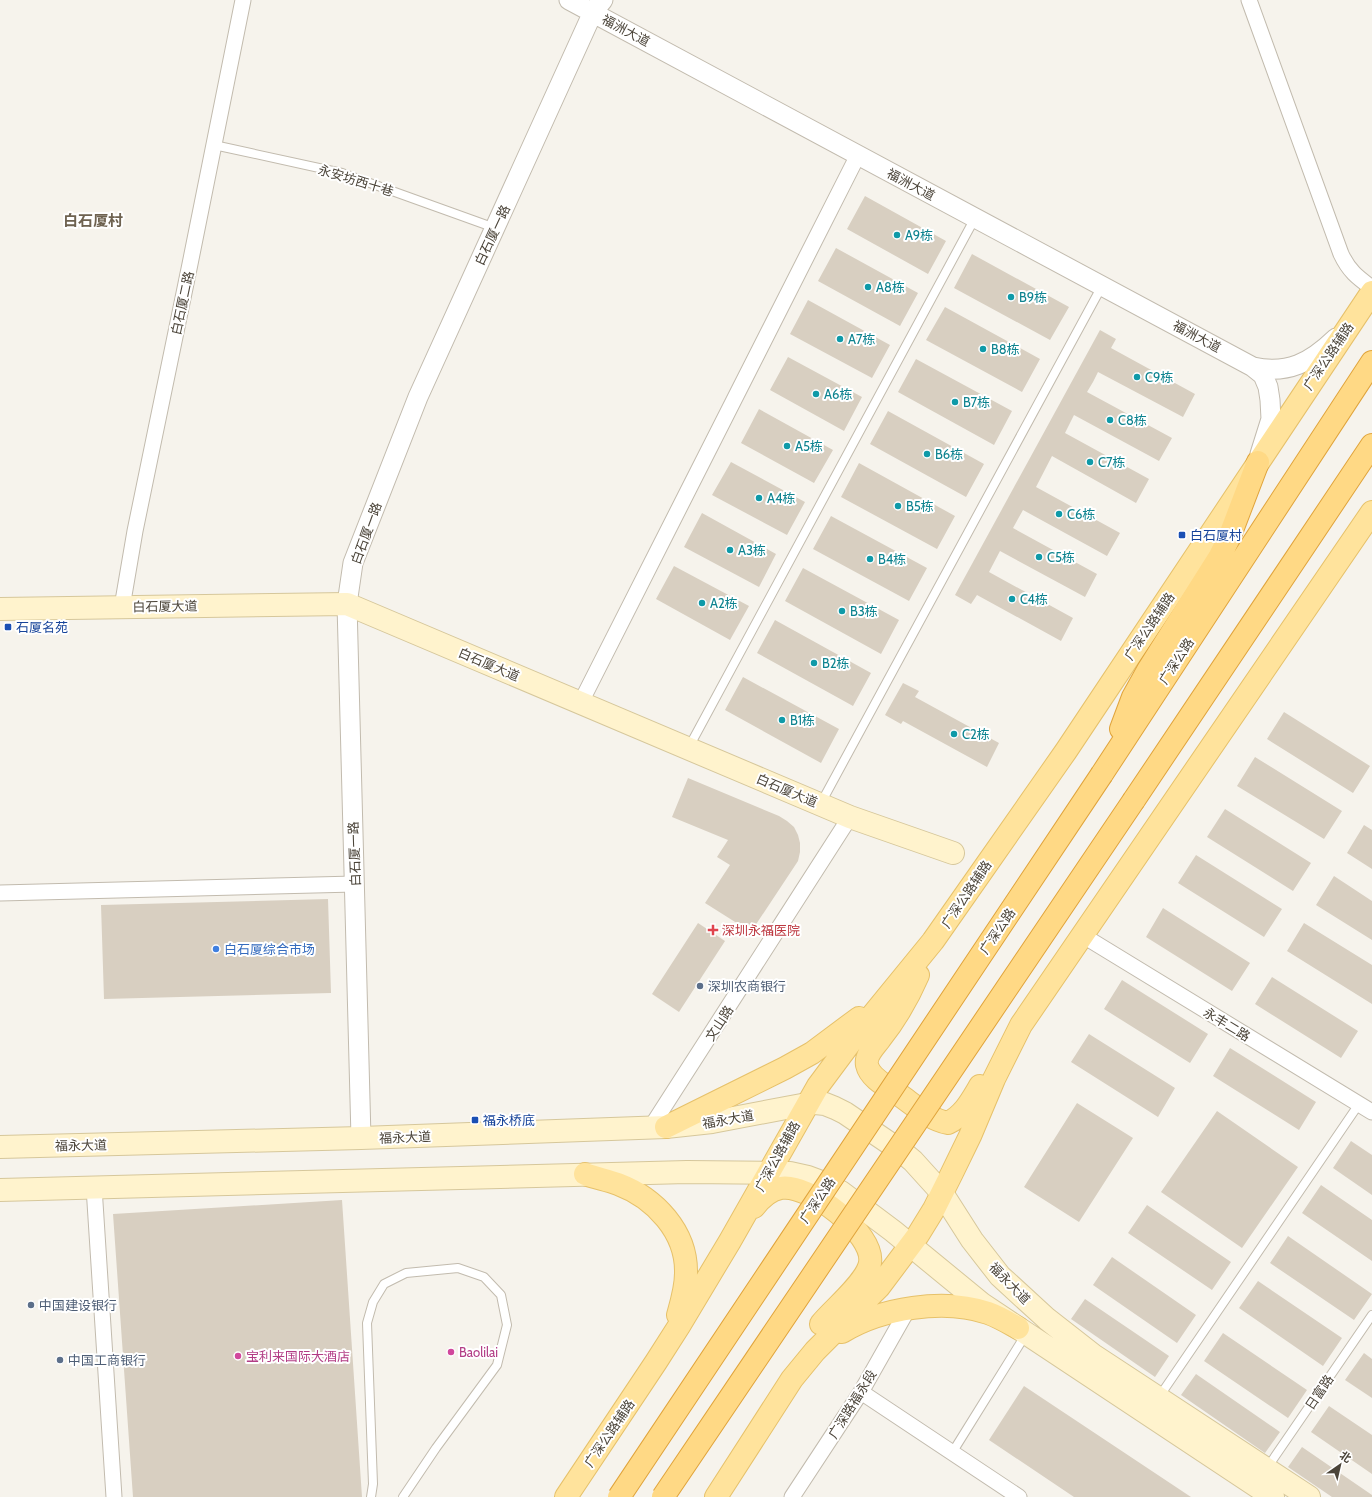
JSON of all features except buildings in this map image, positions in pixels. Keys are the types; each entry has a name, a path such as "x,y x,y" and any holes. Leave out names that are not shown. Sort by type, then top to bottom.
{"highway":[{"name":"广深公路","path":"619,1497 1102,774 1372,362"},
{"path":"663,1497 1332,507 1372,445"},
{"path":"1102,774 1133,697 1148,670 1214,567 1229,538 1258,462"},
{"path":"1332,507 1372,463"}],"main road":[{"name":"广深公路辅路","path":"566,1497 656,1362 730,1241 807,1104 833,1065 934,941 1066,751 1372,292"},
{"path":"934,941 904,1004 870,1053 867,1059 867,1064 870,1071 876,1078 933,1118 941,1122 948,1123 955,1120 966,1108 991,1066 1021,1025 1372,512"},
{"name":"白石厦大道","path":"0,609 347,604 850,817 953,853"},
{"path":"658,1127 785,1068 812,1053 896,989"},
{"path":"716,1497 782,1395 815,1351 879,1287 911,1246 927,1222 970,1136 994,1079 1021,1025"},
{"name":"福永大道","path":"0,1147 361,1138 658,1127 731,1119 807,1104 825,1104 835,1108 891,1144 913,1161 942,1193 982,1254 1015,1290 1047,1319 1093,1355 1309,1497"},
{"name":"福永大道","path":"0,1190 687,1172 768,1172 790,1173 808,1177 824,1183 856,1202 982,1304 1273,1497"},
{"path":"585,1174 618,1184 635,1192 652,1204 667,1218 677,1233 684,1254 686,1272 684,1294 678,1316 656,1362"},
{"path":"730,1241 754,1206 763,1196 773,1190 792,1188 816,1198 831,1208 853,1226 868,1246 870,1263 868,1270 855,1287 825,1319 803,1347 793,1364 782,1395"},
{"path":"815,1351 831,1339 861,1322 897,1311 934,1306 971,1309 988,1313 1023,1331"}],"street":[{"name":"白石厦二路","path":"122,607 134,531 243,0"},
{"name":"福洲大道","path":"569,0 598,6 858,155 1253,366"},
{"path":"1249,0 1341,254 1347,267 1372,288"},
{"name":"白石厦一路","path":"361,1138 347,604 353,563 418,397 598,6"},
{"path":"581,702 858,155"},
{"path":"1253,366 1265,369 1278,369 1294,366 1308,360 1322,351 1350,324"},
{"path":"1253,366 1262,375 1268,387 1270,400 1270,419 1258,462"},
{"name":"文山路","path":"658,1127 850,817"},
{"path":"0,893 355,884"},
{"name":"永丰二路","path":"1082,935 1366,1108"},
{"path":"94,1187 114,1497"},
{"name":"广深路福永段","path":"792,1497 861,1392 908,1309"},
{"path":"861,1392 1019,1497"}],"lane":[{"name":"永安坊西十巷","path":"214,145 342,173 495,228"},
{"path":"688,748 975,218"},
{"path":"820,804 1102,286"},
{"path":"1159,1398 1366,1108"},
{"path":"371,1497 373,1484 367,1323 373,1302 384,1284 406,1273 458,1268 484,1277 501,1295 507,1325 497,1365 436,1448 403,1497"},
{"name":"日富路","path":"1267,1469 1372,1315"},
{"path":"952,1453 1023,1331"}],"place":[{"name":"A9栋","path":"897,235"},
{"name":"A8栋","path":"868,287"},
{"name":"B9栋","path":"1011,297"},
{"name":"A7栋","path":"840,339"},
{"name":"B8栋","path":"983,349"},
{"name":"C9栋","path":"1137,377"},
{"name":"A6栋","path":"816,394"},
{"name":"B7栋","path":"955,402"},
{"name":"C8栋","path":"1110,420"},
{"name":"A5栋","path":"787,446"},
{"name":"B6栋","path":"927,454"},
{"name":"C7栋","path":"1090,462"},
{"name":"A4栋","path":"759,498"},
{"name":"B5栋","path":"898,506"},
{"name":"C6栋","path":"1059,514"},
{"name":"白石厦村","path":"1182,535"},
{"name":"A3栋","path":"730,550"},
{"name":"C5栋","path":"1039,557"},
{"name":"B4栋","path":"870,559"},
{"name":"C4栋","path":"1012,599"},
{"name":"A2栋","path":"702,603"},
{"name":"B3栋","path":"842,611"},
{"name":"石厦名苑","path":"8,627"},
{"name":"B2栋","path":"814,663"},
{"name":"B1栋","path":"782,720"},
{"name":"C2栋","path":"954,734"},
{"name":"深圳永福医院","path":"713,930"},
{"name":"白石厦综合市场","path":"216,949"},
{"name":"深圳农商银行","path":"700,986"},
{"name":"福永桥底","path":"475,1120"},
{"name":"中国建设银行","path":"31,1305"},
{"name":"Baolilai","path":"451,1352"},
{"name":"宝利来国际大酒店","path":"238,1356"},
{"name":"中国工商银行","path":"60,1360"}],"district":[{"name":"白石厦村","path":"93,221"}]}
